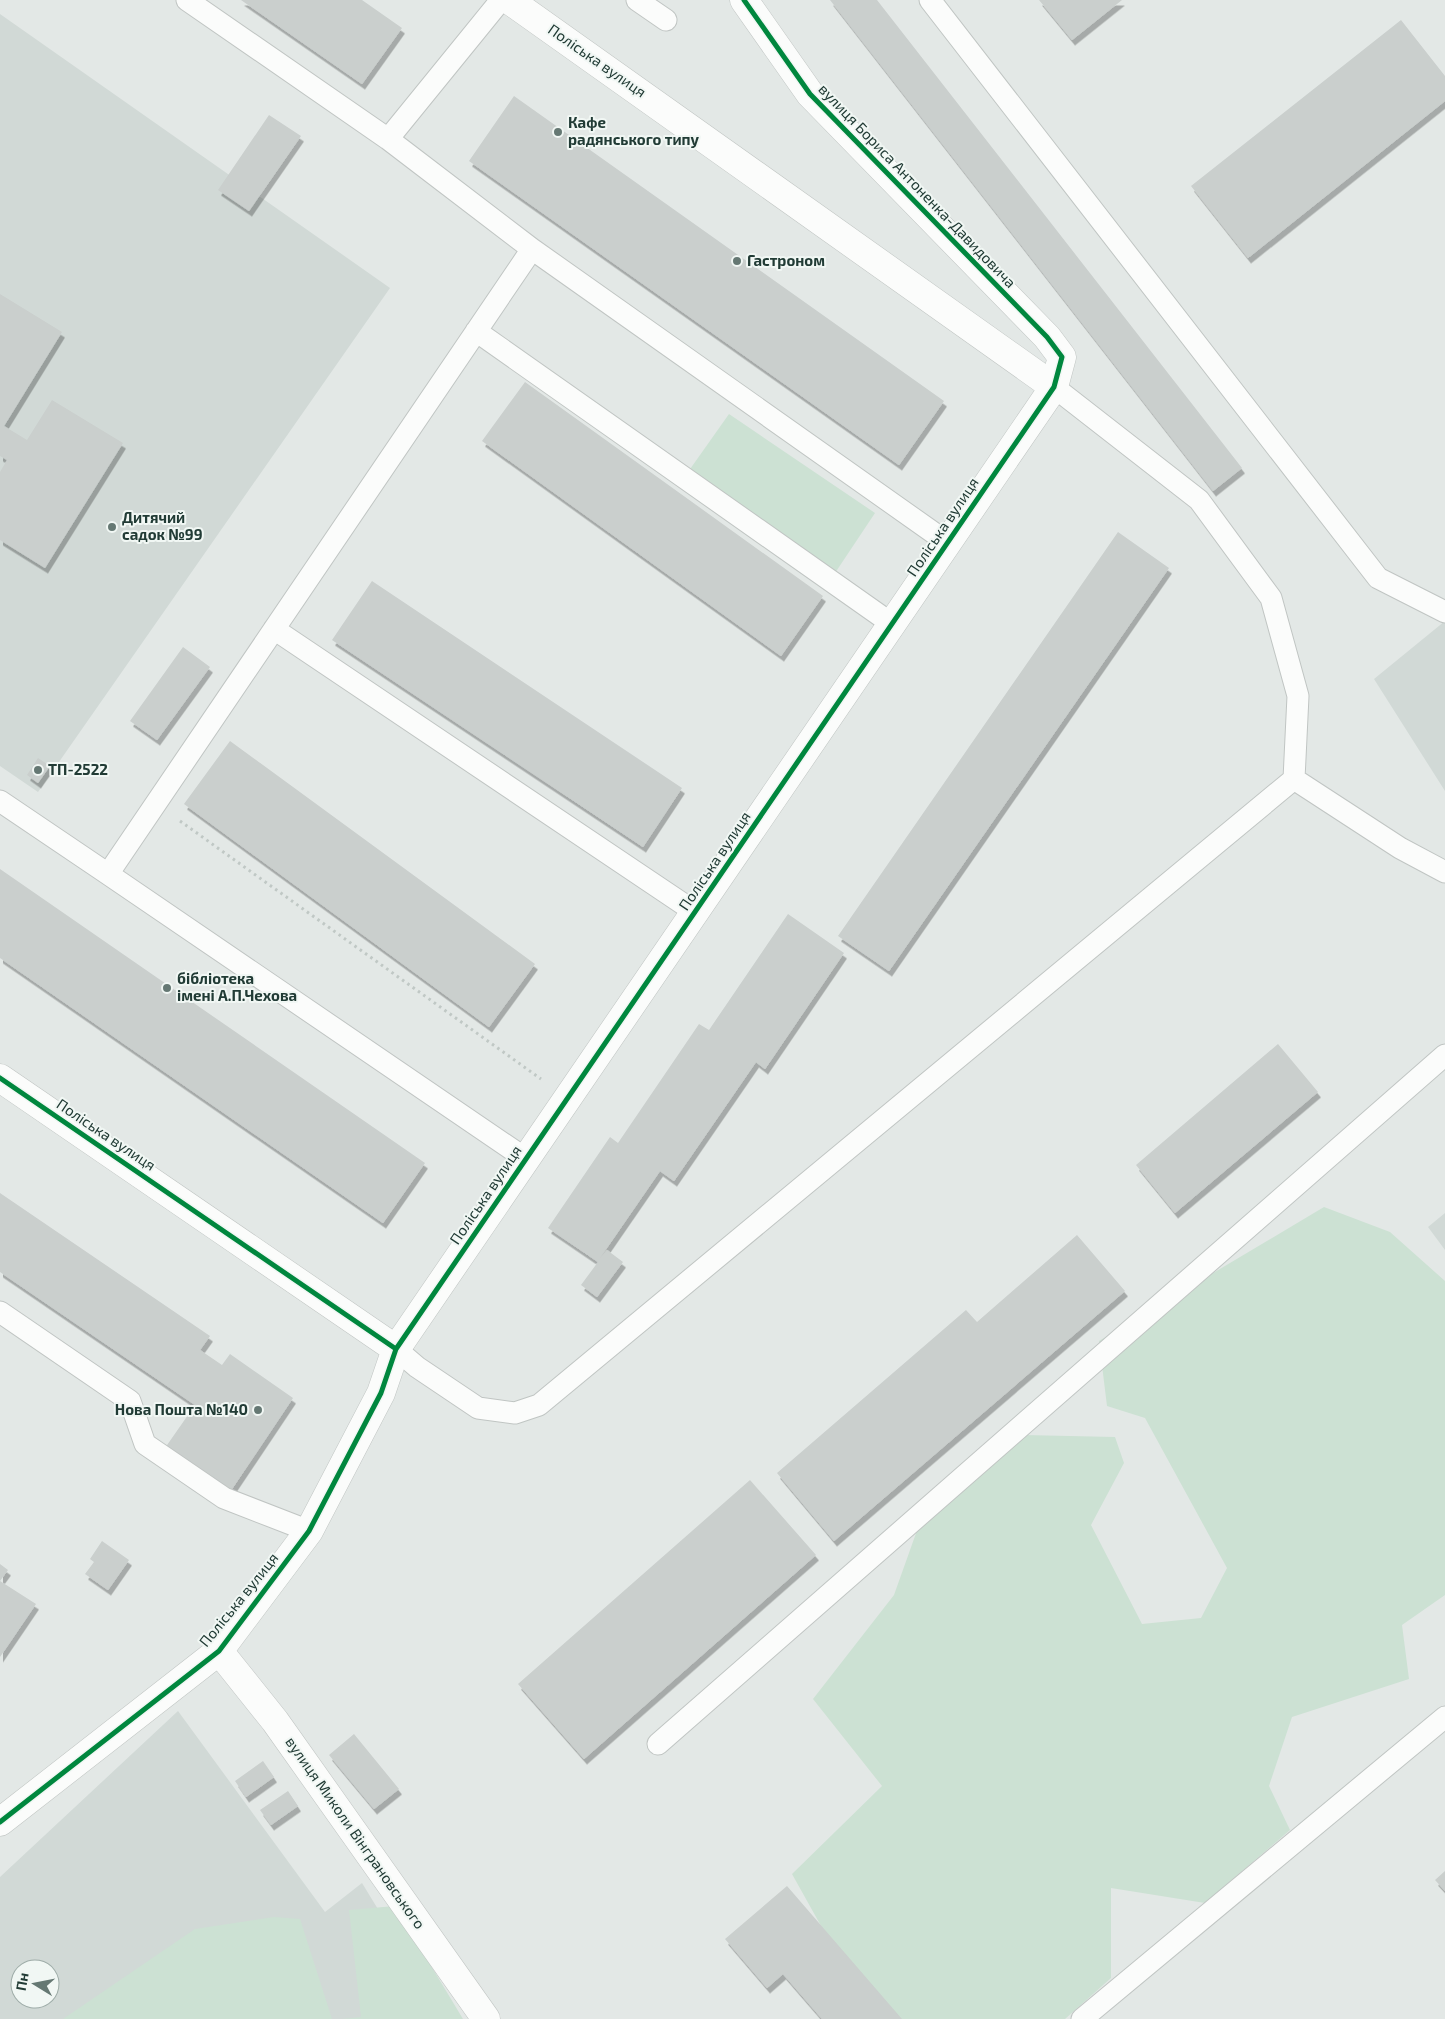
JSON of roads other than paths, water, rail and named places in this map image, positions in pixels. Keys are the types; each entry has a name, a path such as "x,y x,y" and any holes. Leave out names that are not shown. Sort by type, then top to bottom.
{"street":[{"name":"Поліська вулиця","path":"0,1822 219,1651 309,1531 381,1393 396,1349 1054,387 509,0"},
{"name":"вулиця Бориса Антоненка-Давидовича","path":"744,0 810,94 1047,337 1062,357 1054,387"},
{"name":"Поліська вулиця","path":"0,1078 396,1349"},
{"name":"вулиця Миколи Вінграновського","path":"219,1651 275,1721 486,2019"}],"lane":[{"path":"187,0 388,139 532,249 948,542"},
{"path":"388,139 501,0"},
{"path":"637,0 666,20"},
{"path":"930,0 1378,578 1445,612"},
{"path":"108,874 532,249"},
{"path":"476,331 892,624"},
{"path":"396,1349 417,1367 478,1408 515,1413 539,1405 1294,779 1298,696 1271,598 1199,500 1054,387"},
{"path":"274,629 695,912"},
{"path":"1294,779 1400,848 1445,872"},
{"path":"0,801 526,1159"},
{"path":"658,1744 1445,1055"},
{"path":"0,1312 130,1400 145,1444 224,1498 309,1531"},
{"path":"1082,2019 1445,1717"}],"place":[{"name":"Кафе радянського типу","path":"558,132"},
{"name":"Гастроном","path":"737,261"},
{"name":"Дитячий садок №99","path":"112,527"},
{"name":"ТП-2522","path":"38,770"},
{"name":"бібліотека імені А.П.Чехова","path":"167,988"},
{"name":"Нова Пошта №140","path":"258,1410"}]}
